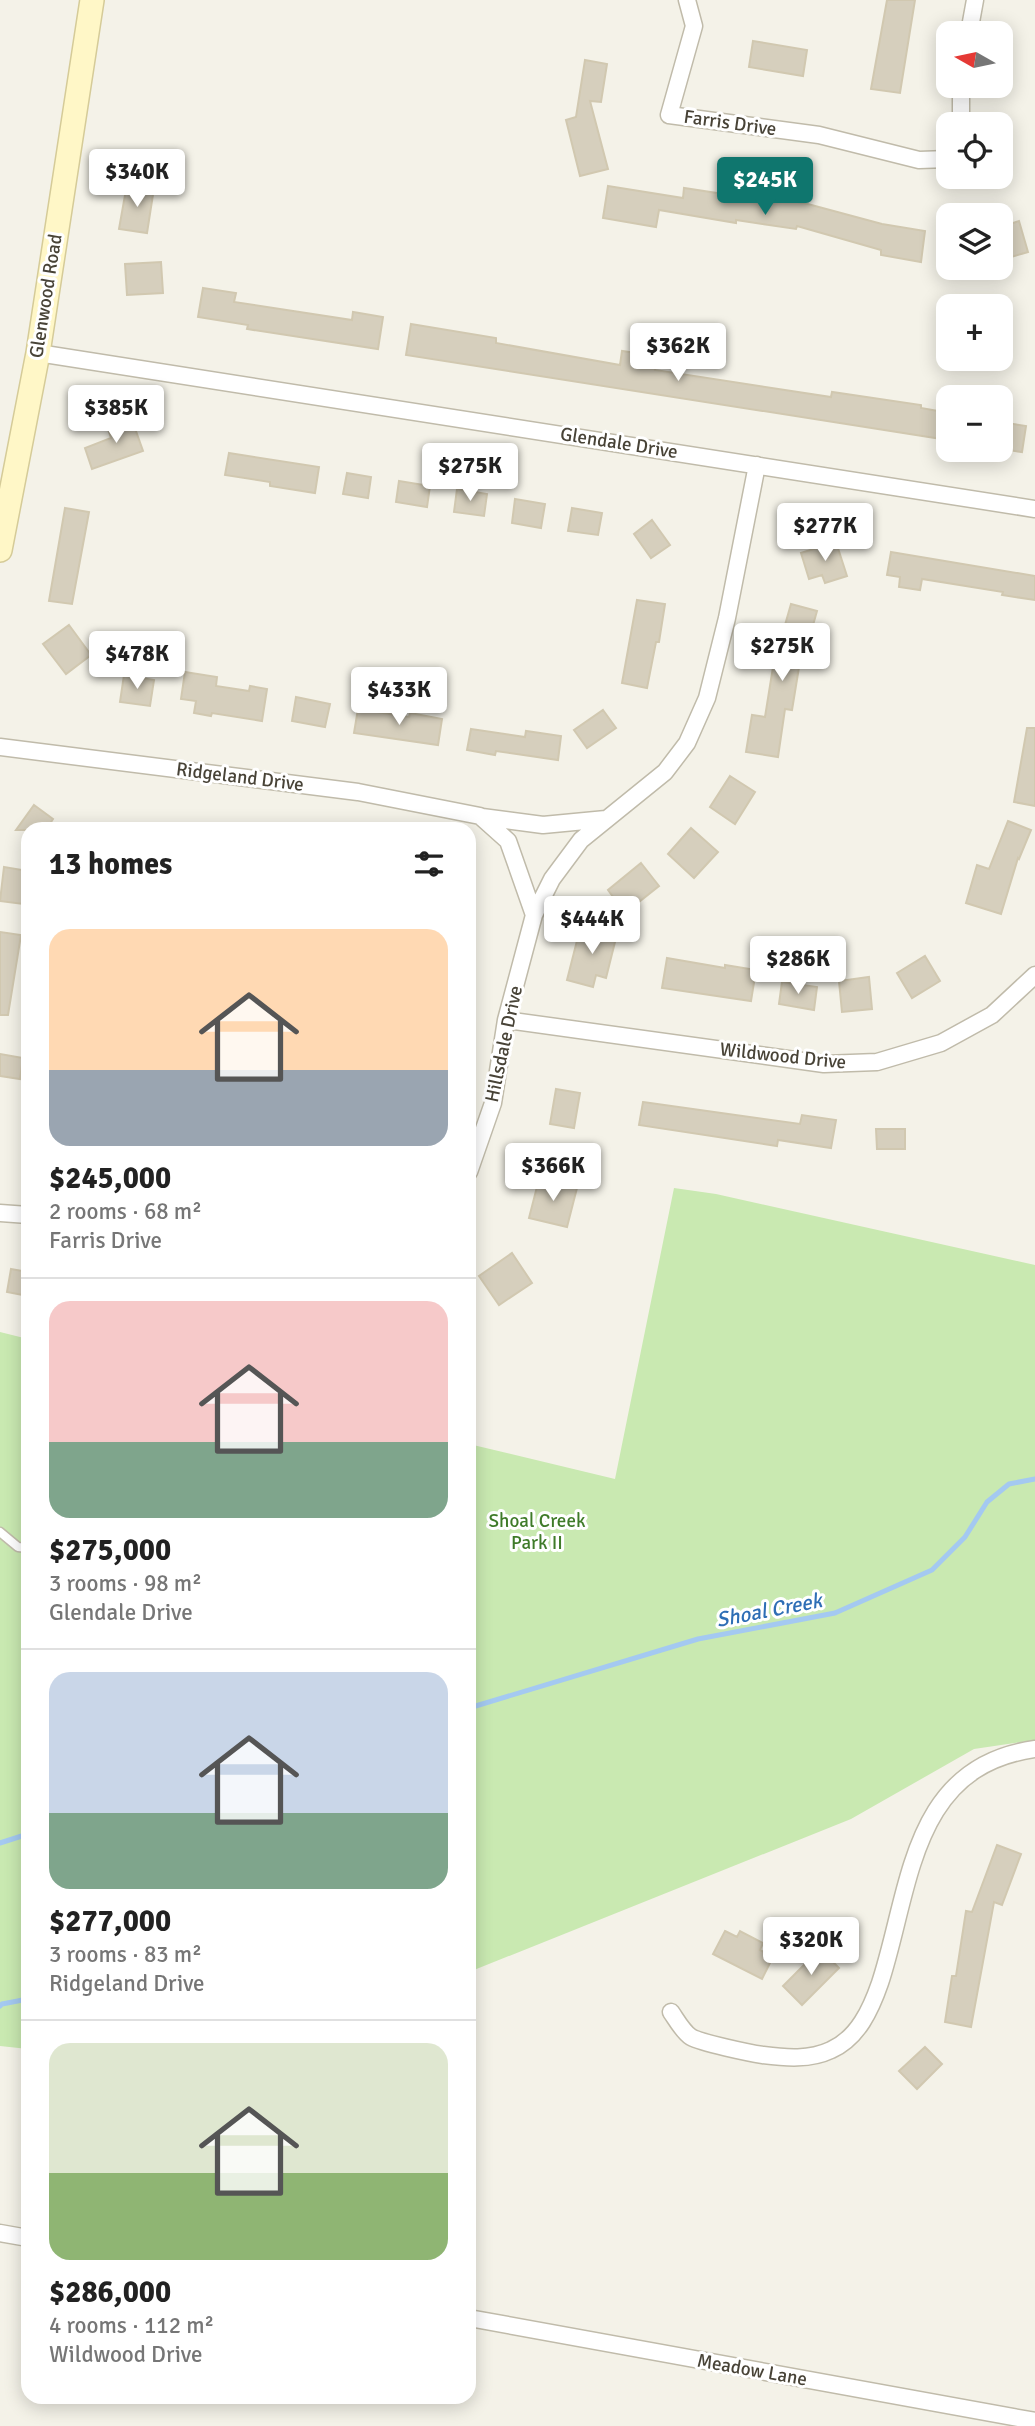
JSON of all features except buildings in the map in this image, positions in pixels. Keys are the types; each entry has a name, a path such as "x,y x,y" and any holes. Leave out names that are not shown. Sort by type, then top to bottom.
{"main road":[{"name":"Glenwood Road","path":"0,546 38,353 92,0"}],"street":[{"name":"Farris Drive","path":"687,0 694,26 669,115 818,135 919,160 936,159"},
{"path":"971,21 975,0"},
{"name":"Glendale Drive","path":"38,353 1035,509"},
{"path":"534,915 552,879 581,840 666,772 687,743 707,698 727,618 757,465"},
{"name":"Ridgeland Drive","path":"0,747 358,792 480,816 544,825 607,819"},
{"path":"480,816 508,841 534,915"},
{"name":"Hillsdale Drive","path":"476,1152 493,1102 506,1020 534,915"},
{"name":"Wildwood Drive","path":"506,1020 824,1064 877,1062 941,1043 992,1015 1035,975"},
{"path":"0,1213 21,1214"},
{"path":"671,2012 690,2036 752,2054 806,2057 833,2050 854,2033 870,2011 887,1959 906,1877 926,1827 940,1804 957,1782 980,1768 1005,1757 1035,1749"},
{"path":"0,2233 21,2237"},
{"name":"Meadow Lane","path":"476,2319 1035,2421"}],"lane":[{"path":"0,1532 21,1547"}],"green space":[{"name":"Shoal Creek Park II","path":"674,1188 716,1194 1035,1265 1035,1740 974,1749 851,1819 476,1969 476,1446 615,1479"},
{"path":"0,1332 21,1337 21,2048 0,2046"}],"waterway":[{"name":"Shoal Creek","path":"476,1706 698,1639 835,1613 932,1570 965,1537 987,1502 1009,1484 1035,1479"},
{"name":"Shoal Creek","path":"0,1843 21,1836"},
{"path":"0,2006 21,2000"}]}
